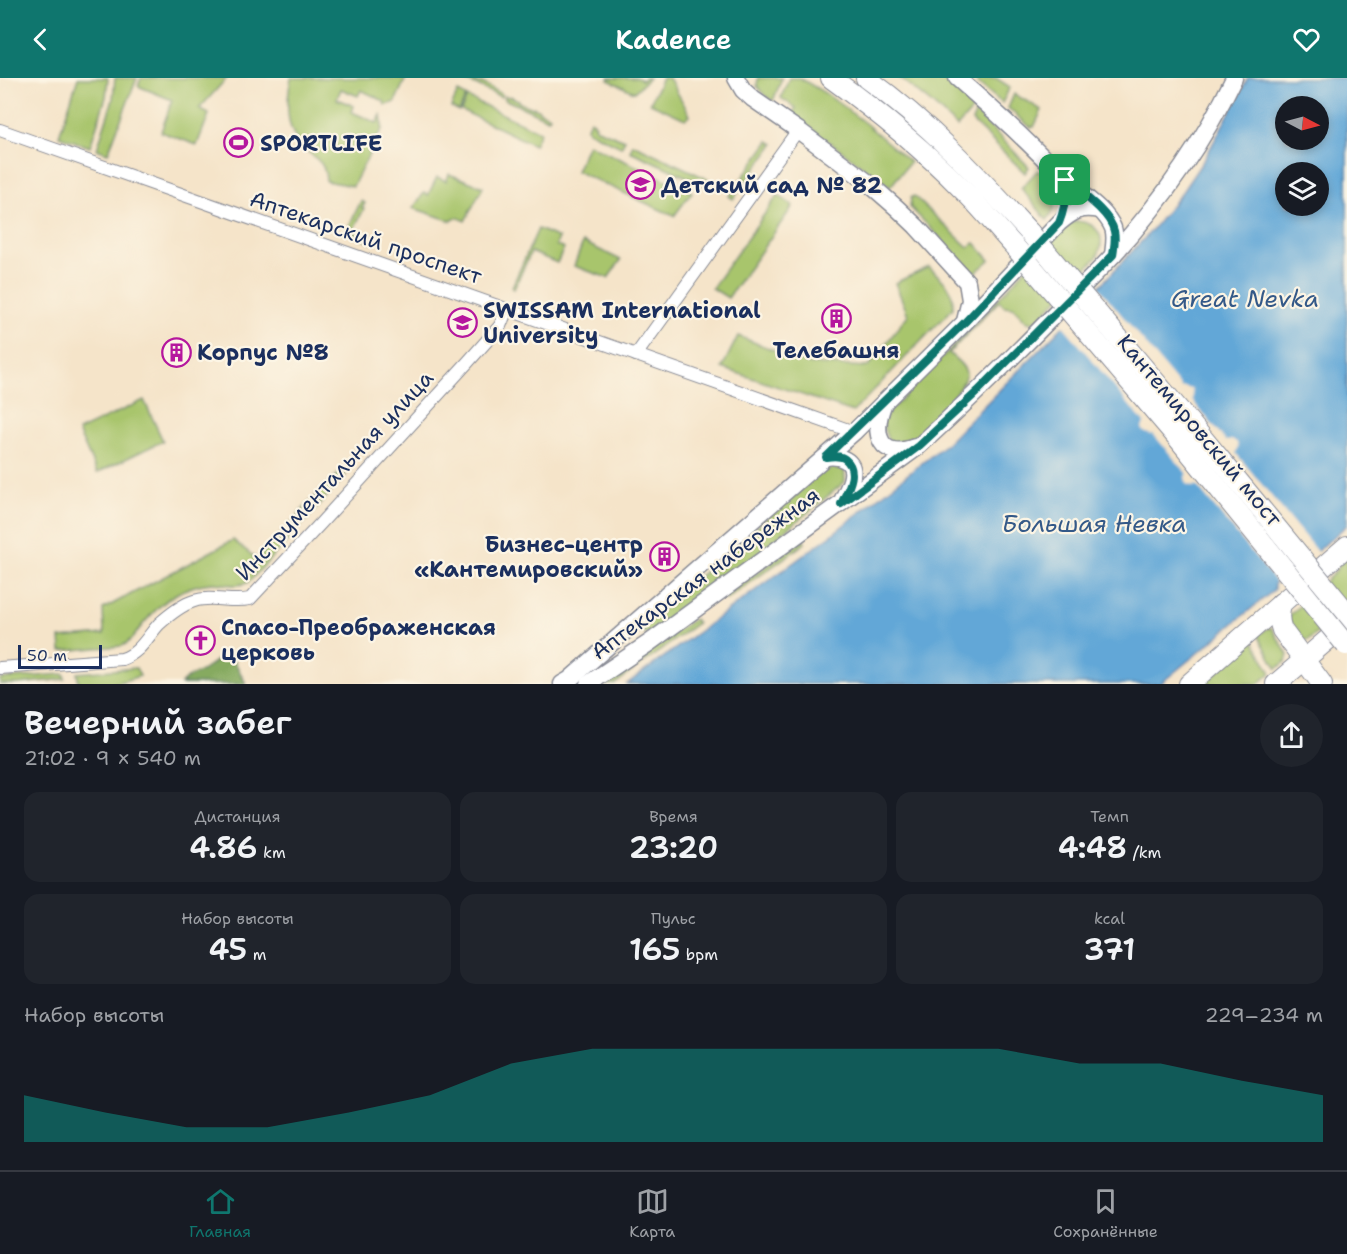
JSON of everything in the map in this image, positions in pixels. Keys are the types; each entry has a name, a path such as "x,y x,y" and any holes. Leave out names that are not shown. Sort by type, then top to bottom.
{"main road":[{"name":"Кантемировский мост","path":"831,78 884,117 964,190 1177,437 1347,646"},
{"name":"Кантемировский мост","path":"866,78 936,134 1030,233 1347,613"},
{"path":"1189,684 1347,546"},
{"path":"1281,603 1279,624 1322,684"},
{"path":"1276,684 1347,623"}],"street":[{"path":"736,78 743,90 753,99 866,181 897,208 967,282 970,300 965,322"},
{"path":"748,78 753,99"},
{"path":"957,78 1108,218 1115,239 1113,255"},
{"name":"Аптекарская набережная","path":"588,684 649,643 919,446 1003,366 1113,255 1150,213 1201,140 1233,78"},
{"name":"Аптекарский проспект","path":"0,130 854,432"},
{"path":"636,355 798,130"},
{"path":"1059,223 1066,198 1065,180"},
{"path":"1059,223 1070,213 1078,210 1090,208 1100,210"},
{"name":"Аптекарская набережная","path":"562,684 854,432 965,322 1059,223"},
{"path":"967,282 986,283 1005,280"},
{"name":"Инструментальная улица","path":"0,668 122,659 131,656 158,625 171,614 195,600 250,599 500,326 507,309"},
{"path":"884,402 877,431 886,448"},
{"path":"854,432 886,448 900,451 919,446"},
{"path":"841,504 853,473 854,432"},
{"path":"826,457 837,456 846,460 853,473"},
{"path":"634,624 633,635 636,640 649,643"}],"green space":[{"path":"78,78 108,78 106,97 90,147 59,136"},
{"path":"115,78 137,78 108,153 97,149 113,99"},
{"path":"141,78 227,78 199,109 209,114 197,145 161,132 172,100 138,86"},
{"path":"291,78 406,78 395,102 385,106 384,101 361,90 358,96 341,89 337,99 354,106 352,112 377,123 381,115 382,123 382,129 353,186 326,181 322,166 299,143 288,117"},
{"path":"460,78 472,78 476,80 475,82 480,84 481,82 502,94 501,97"},
{"path":"609,78 642,80 649,78 634,92 608,80"},
{"path":"662,78 669,78 690,115 685,119 650,103"},
{"path":"758,78 782,78 773,101 757,86"},
{"path":"789,78 800,78 825,93 865,123 910,162 890,187 792,114 796,108 781,98"},
{"path":"900,78 945,78 976,106 957,127"},
{"path":"979,78 996,78 1010,87 1002,103 977,82"},
{"path":"458,92 466,96 459,111 451,107"},
{"path":"1014,94 1042,110 1034,127 1030,127 1008,108"},
{"path":"505,96 510,96 550,116 548,119 504,99"},
{"path":"467,97 540,132 534,145 461,110"},
{"path":"976,112 1029,167 1025,173 972,121"},
{"path":"590,120 596,125 595,128 625,140 621,147 588,131"},
{"path":"769,141 774,144 733,199 729,196"},
{"path":"588,144 692,192 674,216 576,171"},
{"path":"633,144 714,182 711,188 630,151"},
{"path":"1037,171 1045,177 1042,181 1055,200 1054,209 1047,220 1021,188"},
{"path":"449,174 483,187 465,221 458,217 451,221 413,208 424,193 428,195 437,177 446,181"},
{"path":"778,195 793,206 728,298 712,288"},
{"path":"914,196 968,247 975,243 990,260 975,273 971,270 910,207 911,198"},
{"path":"361,201 365,203 362,208 364,209 352,232 374,239 372,243 347,233"},
{"path":"1077,221 1090,225 1099,232 1101,243 1097,257 1035,323 1027,322 1013,307 1004,306 999,301 949,353 962,365 966,374 951,398 923,430 910,441 899,443 888,439 882,422 889,412 989,309 1064,227"},
{"path":"538,229 559,238 556,245 564,248 557,263 531,252 514,289 512,287"},
{"path":"583,242 621,260 608,278 574,266"},
{"path":"929,267 950,289 953,308 853,412 722,368 738,336 810,364 868,367 908,315 895,283"},
{"path":"144,400 163,441 97,473 78,431"},
{"path":"831,463 844,463 845,482 751,559 650,634 644,633 642,627 644,624"},
{"path":"342,471 346,475 297,530 290,524 323,487"},
{"path":"282,533 289,539 249,582 235,585 207,584 180,592 159,607 132,639 122,646 61,651 60,638 104,634 103,609 233,540 257,559"},
{"path":"803,539 805,543 726,600 724,597"},
{"path":"1347,557 1347,608 1309,640 1301,640 1289,625 1289,616 1335,572"},
{"path":"694,619 697,623 615,684 601,684"},
{"path":"1272,628 1288,655 1286,661 1277,669 1258,635"},
{"path":"1253,640 1271,673 1258,684 1204,684"},
{"path":"227,654 232,656 246,684 181,684 186,679"},
{"path":"136,668 140,676 113,684 79,684 77,673"},
{"path":"64,674 65,679 0,684 0,679"}],"water":[{"name":"Большая Невка","path":"1248,78 1347,78 1347,525 1274,584 1274,590 1160,684 627,684 830,536 946,444 1055,334 1152,230 1205,158"}],"pier":[{"path":"1097,285 1182,388 1192,389 1192,400 1226,441 1237,442 1236,453 1319,554 1312,556 1278,584 1196,485 1194,487 1186,484 1187,474 1153,434 1144,432 1142,428 1144,423 1061,323"}],"place":[{"name":"SPORTLIFE","path":"239,143"},
{"name":"Детский сад № 82","path":"640,185"},
{"name":"Телебашня","path":"836,318"},
{"name":"SWISSAM International University","path":"462,323"},
{"name":"Корпус №8","path":"176,352"},
{"name":"Бизнес-центр «Кантемировский»","path":"664,557"},
{"name":"Спасо-Преображенская церковь","path":"200,640"}],"route":[{"path":"1065,180 1108,218 1115,239 1113,255 1037,333 919,446 841,504 853,473 850,464 841,457 826,457 965,322 1059,223 1066,198 1065,180"}],"water label":[{"name":"Great Nevka","path":"1245,299"}]}
